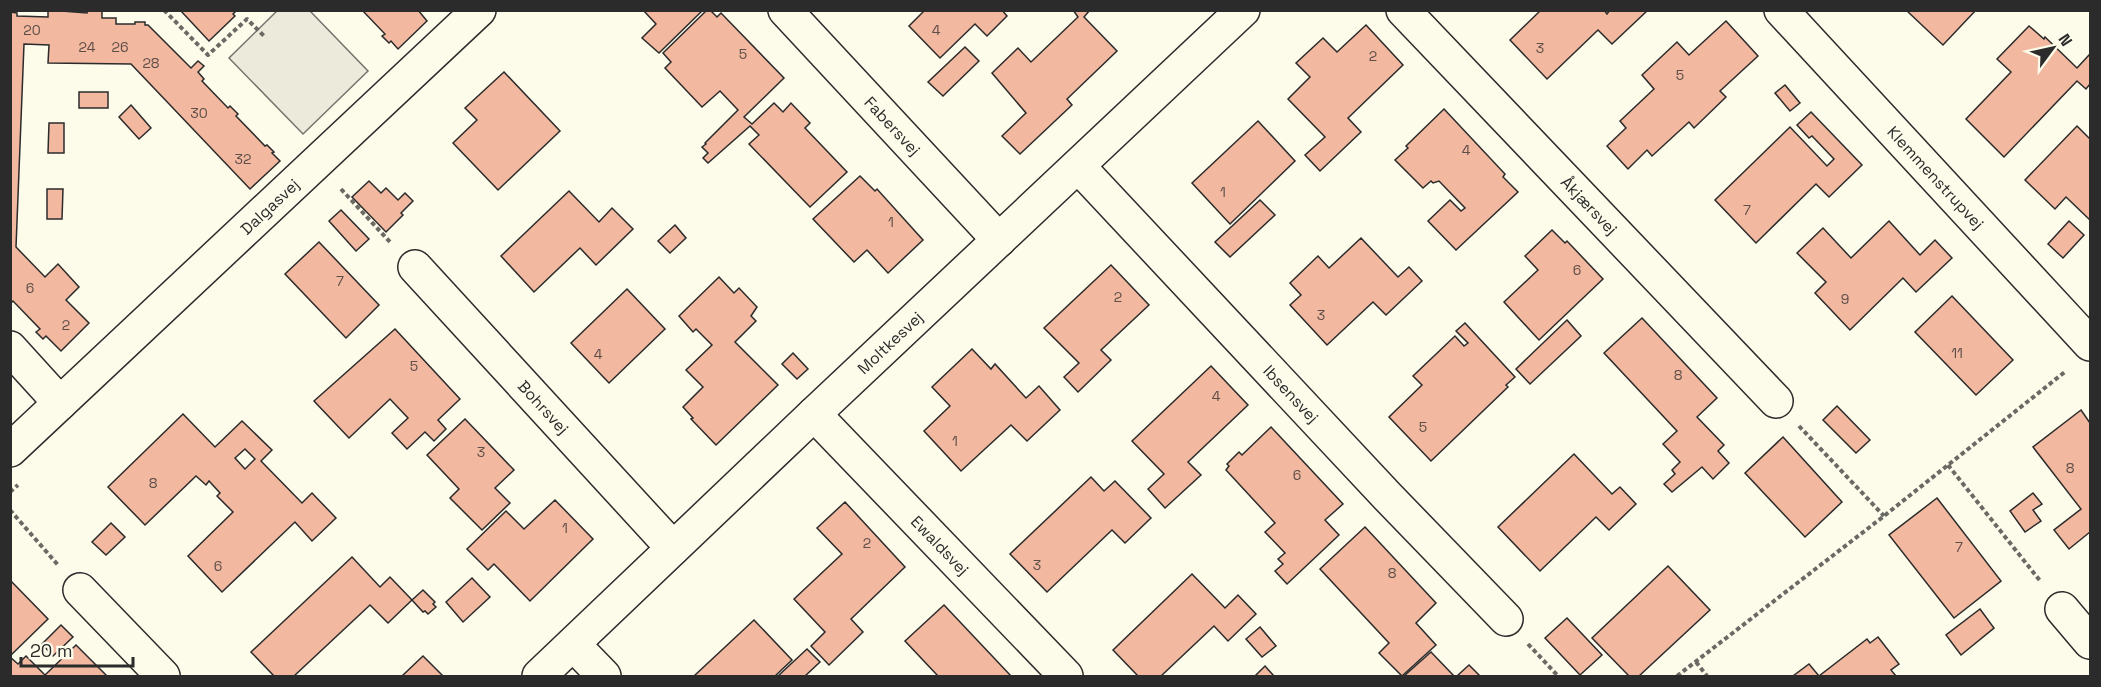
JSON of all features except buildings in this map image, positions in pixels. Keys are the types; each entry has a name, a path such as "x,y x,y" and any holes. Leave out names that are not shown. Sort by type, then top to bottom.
{"street":[{"name":"Dalgasvej","path":"10,450 479,10"},
{"name":"Fabersvej","path":"785,10 999,240"},
{"name":"Moltkesvej","path":"539,676 1243,10"},
{"name":"Åkjærsvej","path":"1403,10 1776,401"},
{"name":"Klemmenstrupvej","path":"1781,10 2082,355"},
{"name":"Ibsensvej","path":"1078,166 1388,497 1506,619"},
{"name":"Bohrsvej","path":"415,267 673,548"},
{"path":"10,348 60,403"},
{"name":"Ewaldsvej","path":"814,414 1066,676"},
{"path":"80,590 163,676"},
{"path":"2062,609 2091,642"},
{"path":"573,644 604,676"}],"path":[{"path":"164,10 208,55 247,19 265,37"},
{"path":"316,162 415,267"},
{"path":"1677,676 1884,516 2082,355"},
{"path":"1776,401 1884,516"},
{"path":"1948,465 2062,609"},
{"path":"10,510 80,590"},
{"path":"1506,619 1558,676"},
{"path":"1696,662 1707,676"}],"shaded area":[{"path":"278,10 310,11 368,71 303,134 229,58"}]}
